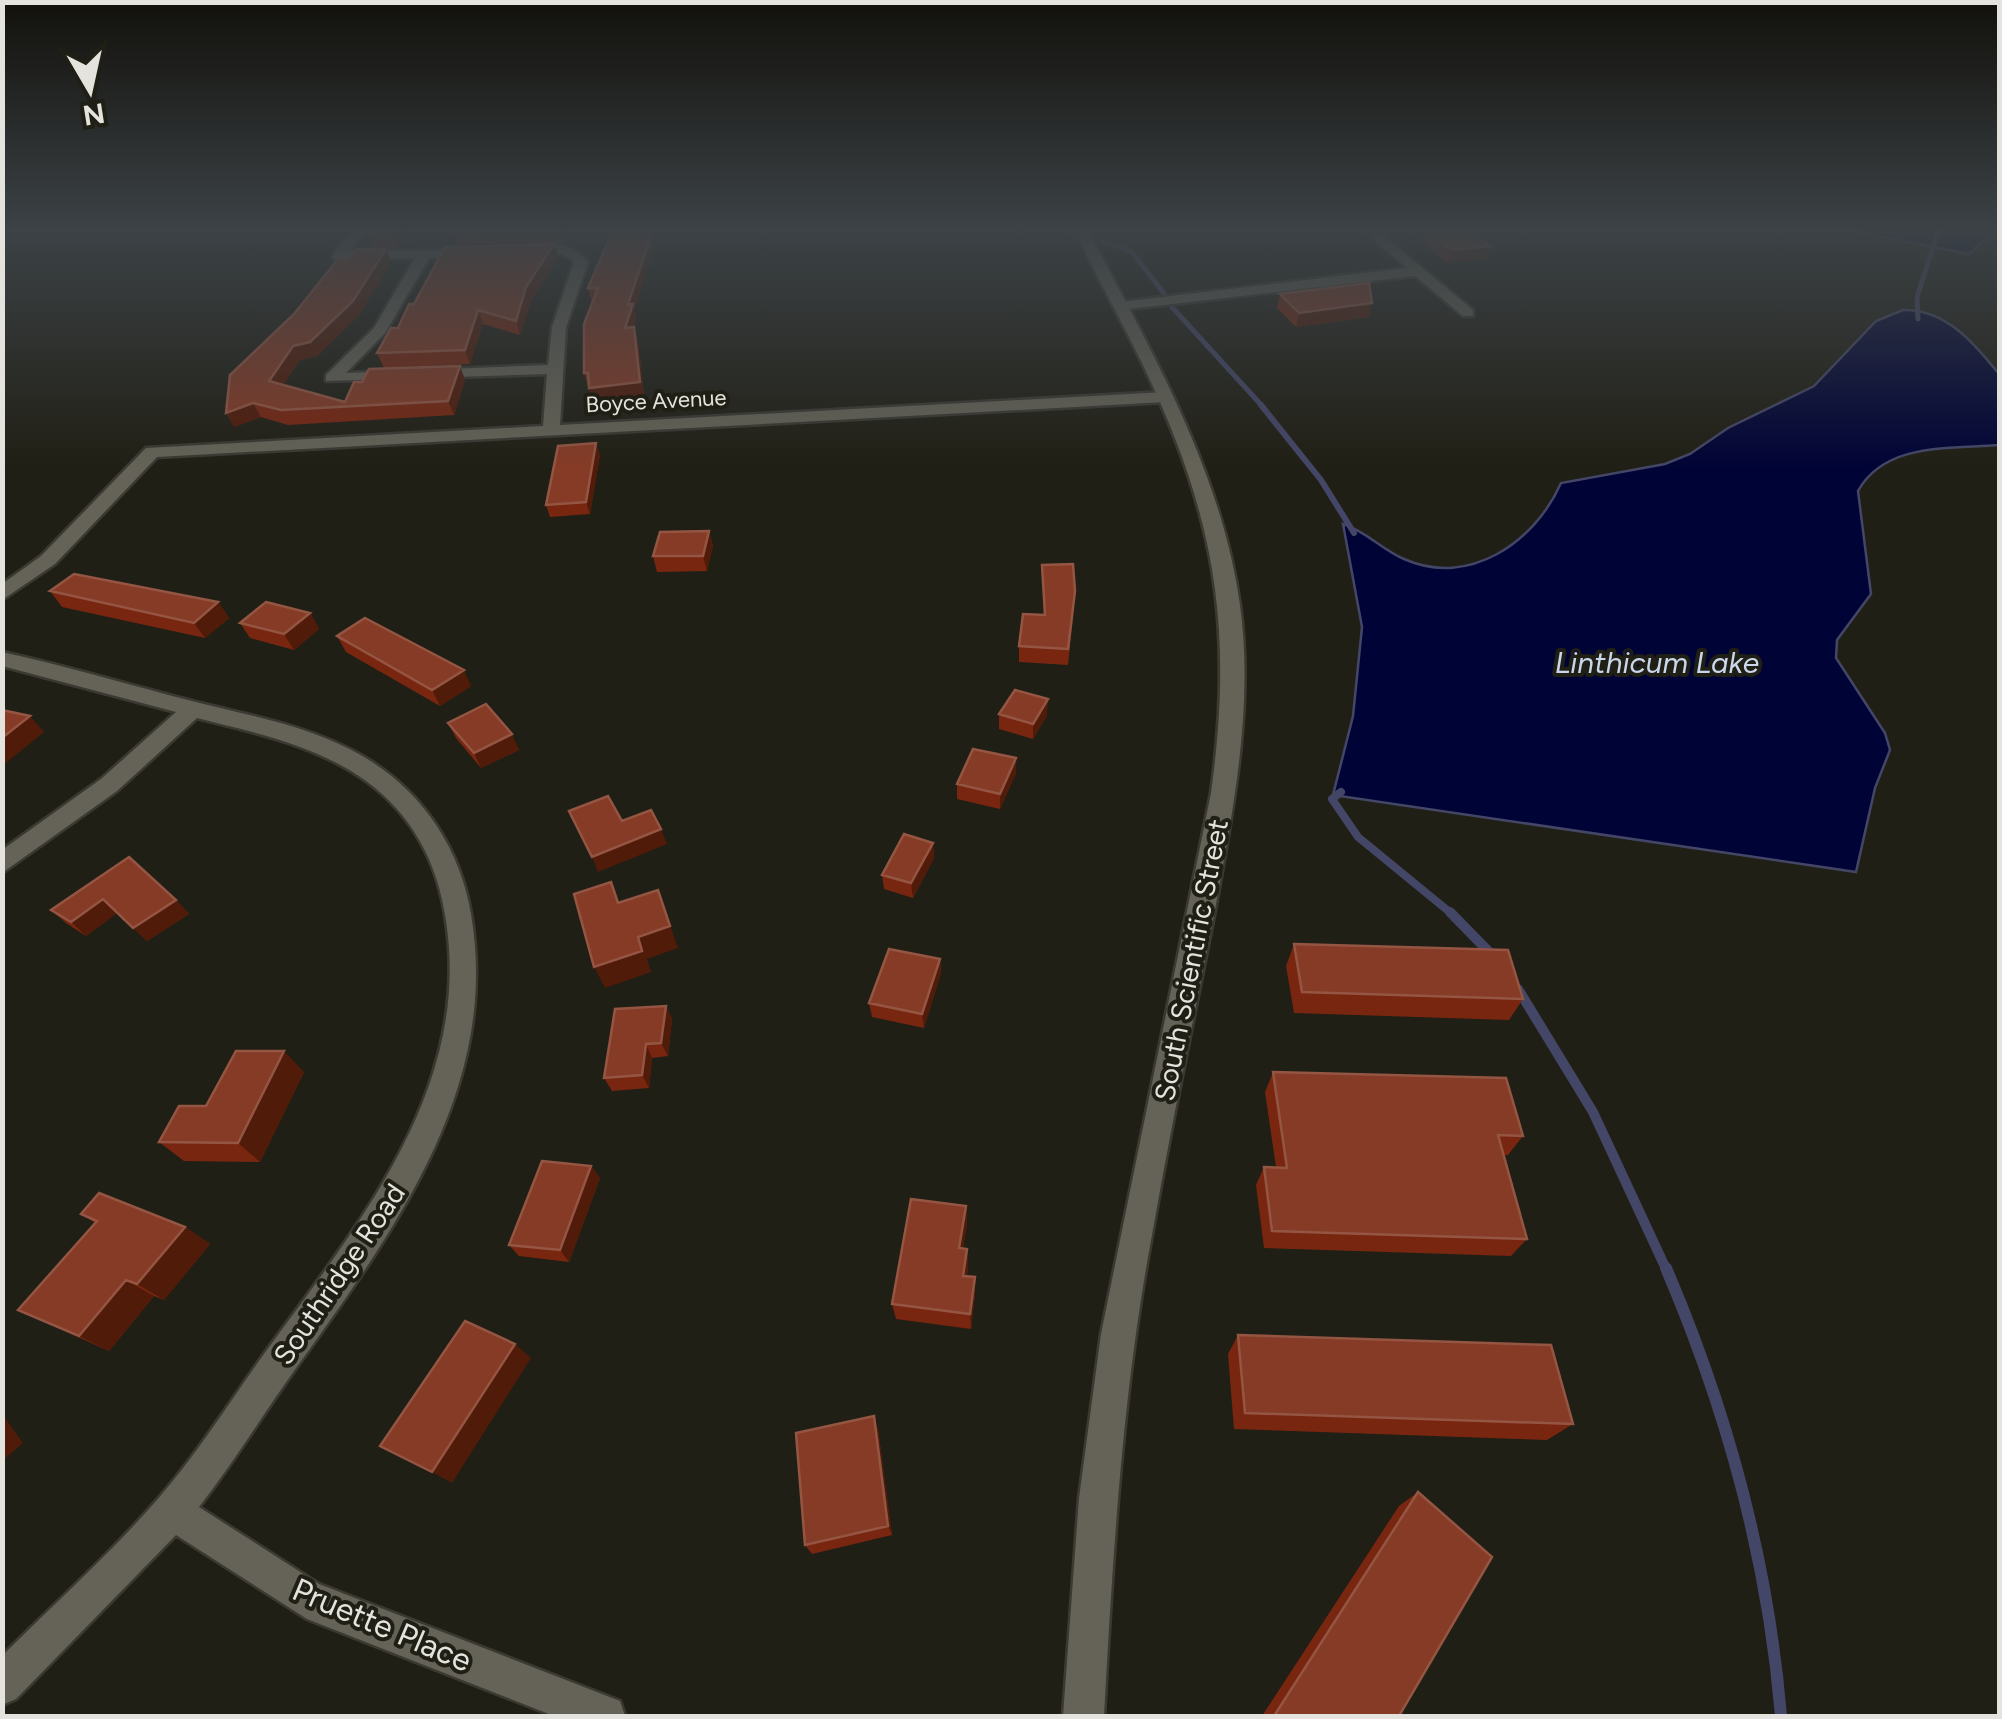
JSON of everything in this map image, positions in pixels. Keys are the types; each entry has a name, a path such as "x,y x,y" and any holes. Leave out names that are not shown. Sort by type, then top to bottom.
{"street":[{"path":"392,309 380,330 332,378 555,369"},
{"path":"551,430 559,327 564,309"},
{"name":"South Scientific Street","path":"1084,1716 1096,1503 1127,1282 1216,840 1232,707 1230,603 1214,526 1194,458 1122,309"},
{"path":"1464,309 1468,313"},
{"name":"Boyce Avenue","path":"2,594 48,560 151,453 1165,397"},
{"name":"Southridge Road","path":"2,659 328,749 375,775 405,800 448,867 460,914 465,963 462,1013 450,1068 425,1136 362,1249 172,1511 2,1684"},
{"path":"2,864 109,785 193,709"},
{"name":"Pruette Place","path":"172,1511 307,1599 605,1716"}],"water":[{"name":"Linthicum Lake","path":"1903,310 1933,315 1958,330 1999,374 1999,445 1940,448 1902,456 1870,475 1858,491 1871,594 1837,640 1836,658 1885,733 1890,750 1875,788 1856,872 1333,795 1353,716 1362,627 1343,524 1404,559 1452,568 1475,563 1517,541 1535,524 1561,483 1665,464 1690,454 1728,428 1814,386 1876,321"}],"building":[{"path":"298,309 344,309 310,342 293,346 269,381 345,402 354,382 362,382 369,369 460,366 448,401 281,410 253,403 226,413 230,375"},
{"path":"407,309 519,309 516,321 478,310 465,350 377,353 391,328 398,328"},
{"path":"590,309 631,309 625,328 634,327 640,382 589,388 588,373 584,373 584,324"},
{"path":"596,443 586,502 546,505 558,446"},
{"path":"709,531 703,556 653,556 660,532"},
{"path":"1073,564 1075,591 1068,649 1019,646 1023,614 1045,615 1042,565"},
{"path":"74,574 218,602 194,623 50,591"},
{"path":"266,602 310,613 284,634 240,623"},
{"path":"365,618 464,670 432,690 337,636"},
{"path":"1015,690 1048,699 1033,724 999,714"},
{"path":"486,704 512,734 474,753 448,723"},
{"path":"2,710 30,716 2,738"},
{"path":"973,749 1016,758 1000,794 957,784"},
{"path":"608,796 622,821 651,810 661,829 592,857 569,811"},
{"path":"904,834 933,843 911,883 882,875"},
{"path":"129,857 176,900 133,928 103,899 71,922 51,910"},
{"path":"611,882 618,903 658,890 670,926 638,937 642,951 594,967 574,894"},
{"path":"1294,944 1508,950 1523,999 1302,992"},
{"path":"889,949 940,959 922,1014 869,1003"},
{"path":"666,1006 661,1043 646,1044 642,1075 604,1078 615,1009"},
{"path":"236,1051 284,1051 238,1143 159,1142 179,1106 206,1106"},
{"path":"1273,1072 1506,1078 1523,1136 1498,1135 1527,1239 1272,1231 1264,1167 1287,1168"},
{"path":"542,1161 591,1166 560,1250 509,1245"},
{"path":"99,1193 185,1227 137,1284 126,1280 79,1336 18,1310 97,1221 81,1214"},
{"path":"911,1199 966,1206 959,1248 967,1249 963,1276 975,1277 970,1314 892,1304"},
{"path":"465,1321 515,1344 432,1472 380,1446"},
{"path":"1238,1335 1551,1345 1573,1424 1245,1413"},
{"path":"874,1416 888,1526 805,1545 796,1433"},
{"path":"1418,1492 1492,1557 1399,1716 1274,1716"}],"waterway":[{"path":"1174,309 1264,408"},
{"path":"1918,309 1918,319"},
{"path":"1261,405 1321,480 1354,533"},
{"path":"1341,792 1332,799 1358,837 1452,914"},
{"path":"1452,914 1493,956"},
{"path":"1518,989 1593,1112 1667,1271"},
{"path":"1666,1268 1708,1377 1742,1488 1766,1601 1781,1716"}]}
